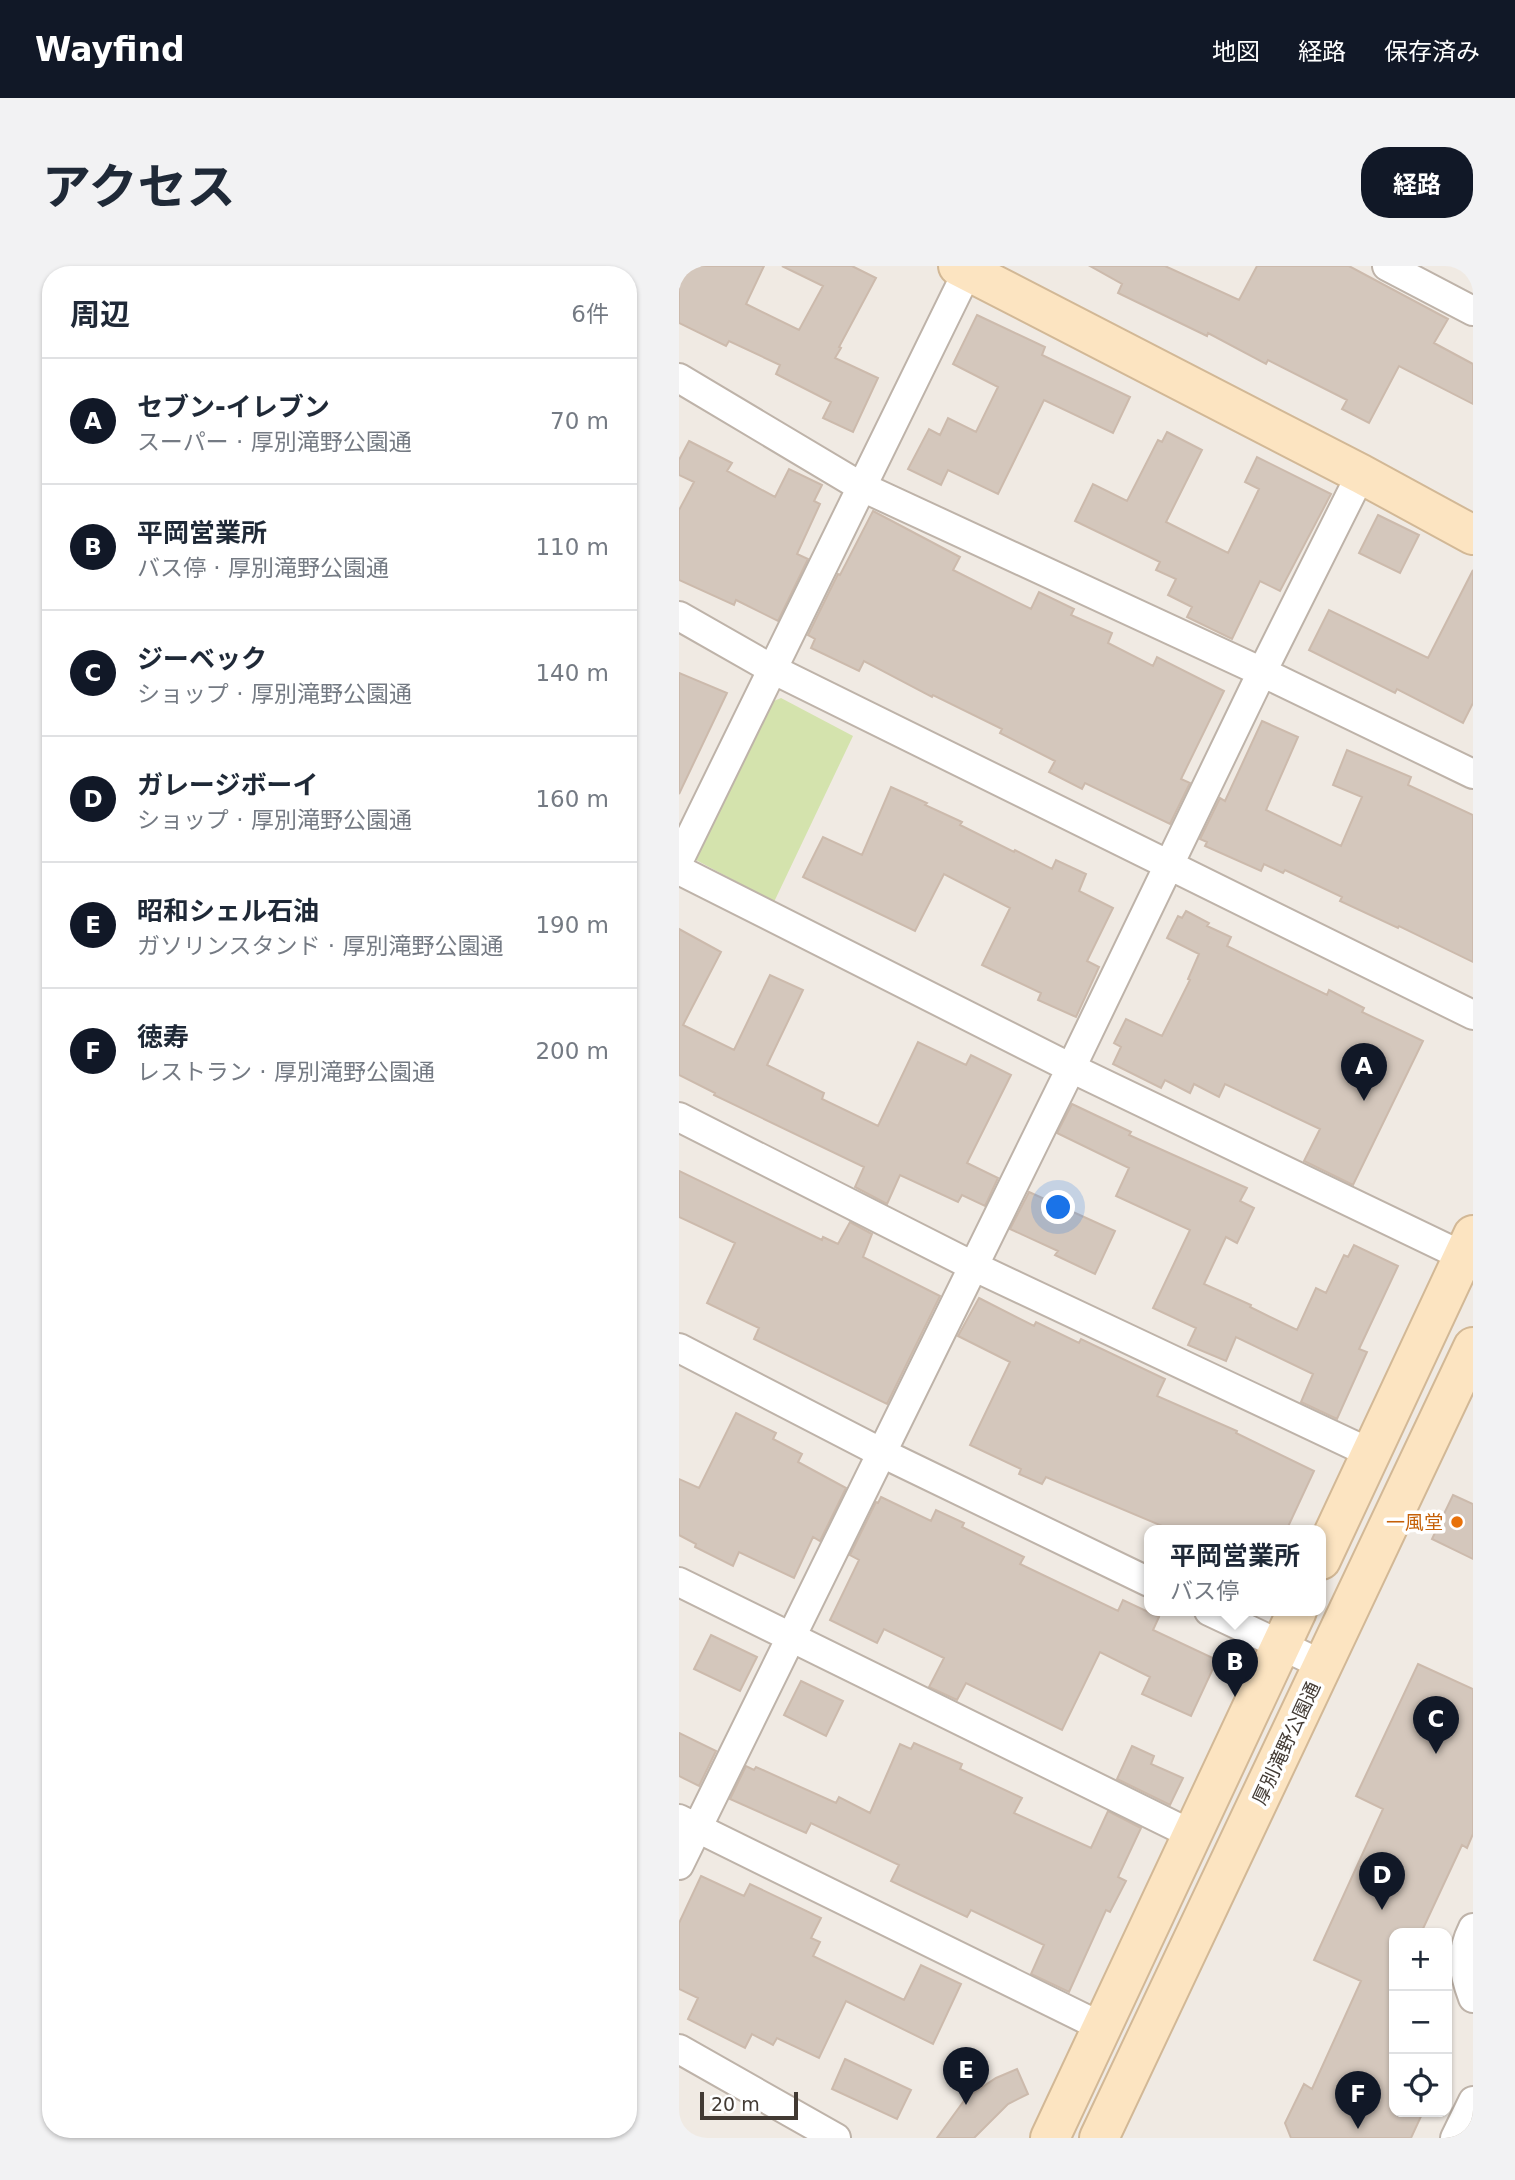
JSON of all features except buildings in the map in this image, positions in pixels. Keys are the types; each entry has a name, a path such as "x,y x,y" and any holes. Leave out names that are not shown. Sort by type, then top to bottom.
{"main road":[{"path":"965,268 1473,535"},
{"path":"1326,1549 1370,1453 1470,1251"},
{"name":"厚別滝野公園通","path":"1099,2138 1473,1347"},
{"path":"1050,2138 1295,1616"}],"street":[{"path":"1387,266 1473,311"},
{"path":"679,860 965,268"},
{"path":"679,378 860,486 1262,672 1473,774"},
{"path":"679,1865 688,1823 792,1638 880,1452 1361,474"},
{"path":"679,617 772,669 1473,1015"},
{"path":"679,870 1071,1068 1470,1251"},
{"path":"679,1117 973,1266 1370,1453"},
{"path":"679,1348 880,1452 1144,1580"},
{"path":"679,1582 1193,1835"},
{"path":"1219,1616 1324,1665"},
{"path":"688,1823 1102,2026"},
{"path":"1473,1928 1465,1944 1464,1973 1473,1998"},
{"path":"679,2049 836,2138"},
{"path":"1455,2138 1472,2107"}],"green space":[{"path":"781,698 853,736 774,902 696,860 769,703"}],"place":[{"name":"セブン-イレブン","path":"1364,1101"},
{"name":"一風堂","path":"1457,1522"},
{"name":"平岡営業所","path":"1235,1697"},
{"name":"ジーベック","path":"1436,1754"},
{"name":"ガレージボーイ","path":"1382,1910"},
{"name":"昭和シェル石油","path":"966,2105"},
{"name":"徳寿","path":"1358,2129"}]}
